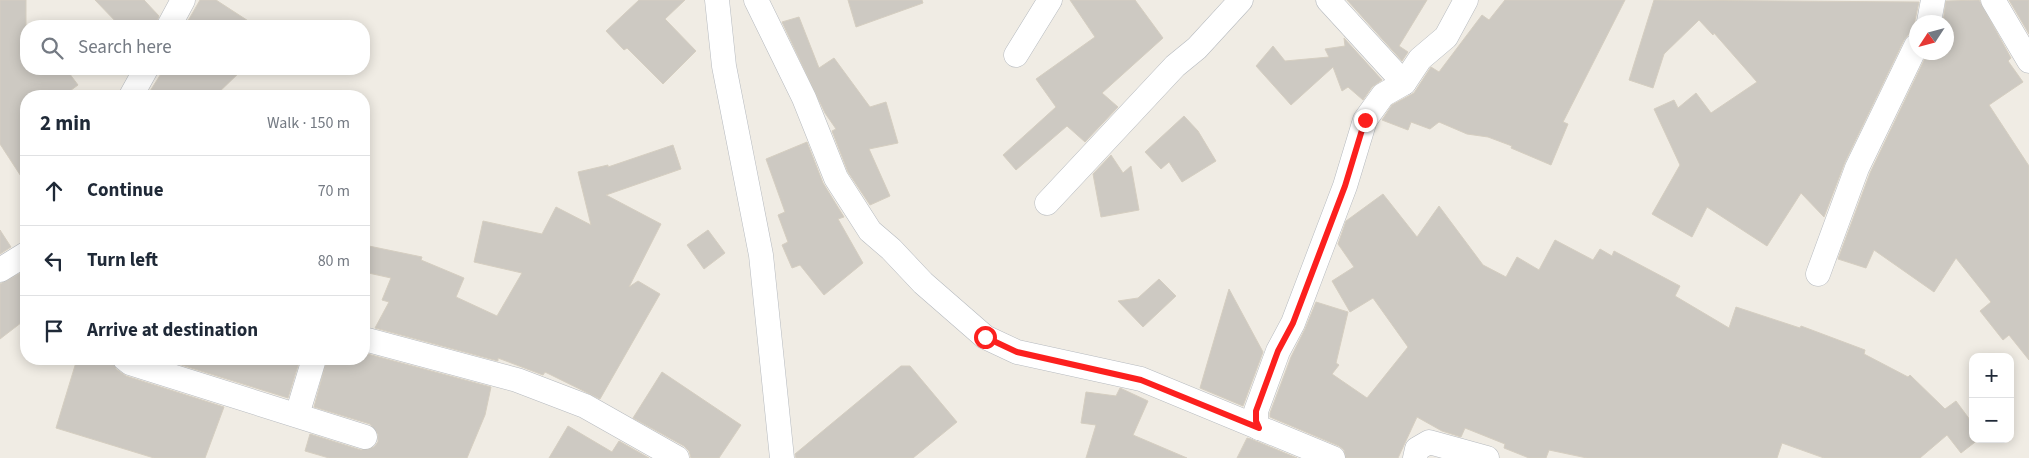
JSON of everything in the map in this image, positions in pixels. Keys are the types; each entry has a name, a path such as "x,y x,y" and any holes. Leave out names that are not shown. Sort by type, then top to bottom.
{"street":[{"path":"172,20 183,0"},
{"path":"717,0 724,66 761,255 782,458"},
{"path":"756,0 804,98 836,178 870,231 891,249 923,283 985,337 1017,352 1141,380 1333,458"},
{"path":"1016,55 1050,0"},
{"path":"1047,203 1175,66 1197,48 1241,0"},
{"path":"1328,0 1404,82"},
{"path":"1259,428 1256,421 1256,411 1278,351 1293,323 1345,186 1365,120 1382,95 1404,82 1420,59 1446,37 1466,0"},
{"path":"1930,15 1933,0"},
{"path":"1993,0 2029,61"},
{"path":"1818,274 1857,168 1909,60"},
{"path":"134,90 143,75"},
{"path":"0,270 20,258"},
{"path":"370,341 534,386 585,406 677,458"},
{"path":"138,365 365,436"},
{"path":"297,415 312,365"},
{"path":"1415,458 1417,449 1428,442 1487,458"}],"building":[{"path":"0,0 26,0 26,20 20,20 20,75 70,75 78,85 71,90 20,90 20,175 0,144"},
{"path":"95,0 144,0 159,16 157,20 114,20"},
{"path":"200,0 216,0 247,20 188,20"},
{"path":"639,0 685,0 665,19 696,51 663,84 627,48 624,50 606,31"},
{"path":"848,0 922,0 923,3 856,27"},
{"path":"1070,0 1135,0 1163,38 1102,93 1118,107 1085,142 1067,126 1016,170 1003,155 1056,107 1036,79 1095,37"},
{"path":"1347,0 1427,0 1399,46 1408,52 1402,61"},
{"path":"1505,0 1625,0 1563,122 1568,124 1551,165 1511,148 1512,146 1488,137 1467,134 1439,122 1430,129 1411,122 1408,130 1382,120 1392,105 1414,93 1431,67 1439,72 1482,15 1489,20"},
{"path":"1654,0 1919,2 1916,15 1909,15 1909,34 1904,40 1845,162 1824,217 1801,193 1767,246 1707,207 1692,237 1652,214 1680,165 1654,109 1674,100 1678,108 1696,93 1711,113 1757,82 1714,33 1713,35 1699,20 1664,54 1653,88 1629,80"},
{"path":"1979,0 2011,58 2008,61 2023,82 1989,105 2029,166 2029,360 2009,335 2003,340 1980,311 1991,302 1956,258 1934,292 1874,250 1866,268 1838,259 1870,173 1924,60 1954,60 1954,15 1944,15 1946,1"},
{"path":"2009,0 2029,0 2029,34"},
{"path":"799,17 819,68 834,58 870,107 886,102 898,143 869,149 890,196 870,205 848,172 832,131 836,129 825,113 782,22"},
{"path":"1344,38 1382,80 1372,87 1363,100 1348,87 1342,91 1333,67 1291,105 1256,66 1273,46 1285,61 1329,57 1325,49 1345,46"},
{"path":"160,75 237,75 221,90 151,90"},
{"path":"1184,116 1198,131 1216,161 1182,182 1169,162 1161,169 1145,152"},
{"path":"807,142 823,183 844,217 838,219 863,263 824,295 800,265 792,268 782,245 788,242 778,215 785,212 766,159"},
{"path":"673,145 681,169 606,195 661,224 629,287 638,281 660,294 600,399 545,372 543,375 498,358 498,361 375,328 389,302 382,300 391,278 370,273 370,246 422,257 421,260 464,278 456,297 497,316 522,273 474,262 483,221 542,234 556,207 591,225 578,172 608,165 608,167"},
{"path":"1111,155 1123,173 1131,166 1139,210 1101,217 1093,174"},
{"path":"1383,194 1417,237 1439,206 1483,265 1506,277 1517,257 1539,270 1555,240 1593,260 1600,249 1612,256 1614,251 1680,286 1675,296 1729,328 1736,307 1800,328 1801,326 1865,350 1864,354 1908,377 1910,375 1945,409 1956,401 1969,419 1969,443 1974,443 1961,453 1947,435 1920,458 1824,458 1782,443 1777,458 1587,458 1549,450 1546,458 1529,458 1504,448 1505,444 1465,428 1461,437 1442,431 1417,417 1398,458 1346,458 1344,450 1339,446 1270,417 1270,413 1291,357 1316,302 1348,312 1336,363 1339,365 1332,374 1367,398 1408,347 1373,298 1350,312 1332,281 1354,267 1338,244 1346,221"},
{"path":"0,230 11,247 0,254"},
{"path":"708,230 725,253 704,269 687,245"},
{"path":"20,273 20,324 0,339 0,284"},
{"path":"1159,279 1176,296 1143,327 1118,301 1138,298"},
{"path":"1229,289 1263,352 1243,406 1200,388"},
{"path":"370,355 491,387 485,415 467,458 329,458 305,451 310,434 361,450 374,447 378,442 378,434 370,424 314,407 325,365 370,365"},
{"path":"75,365 114,365 116,369 126,376 224,407 205,458 154,458 56,428"},
{"path":"181,365 298,365 288,398"},
{"path":"901,366 910,366 957,422 913,458 796,458 795,454"},
{"path":"662,372 741,425 719,458 691,458 689,451 684,446 633,418"},
{"path":"1120,388 1148,401 1133,435 1187,458 1086,458 1096,425 1081,423 1086,392 1116,396"},
{"path":"568,426 612,452 619,441 649,458 549,458"},
{"path":"1247,438 1251,439 1297,458 1237,458"}],"route":[{"path":"985,337 1017,352 1141,380 1259,428 1256,421 1256,411 1278,351 1293,323 1345,186 1365,120"}]}
